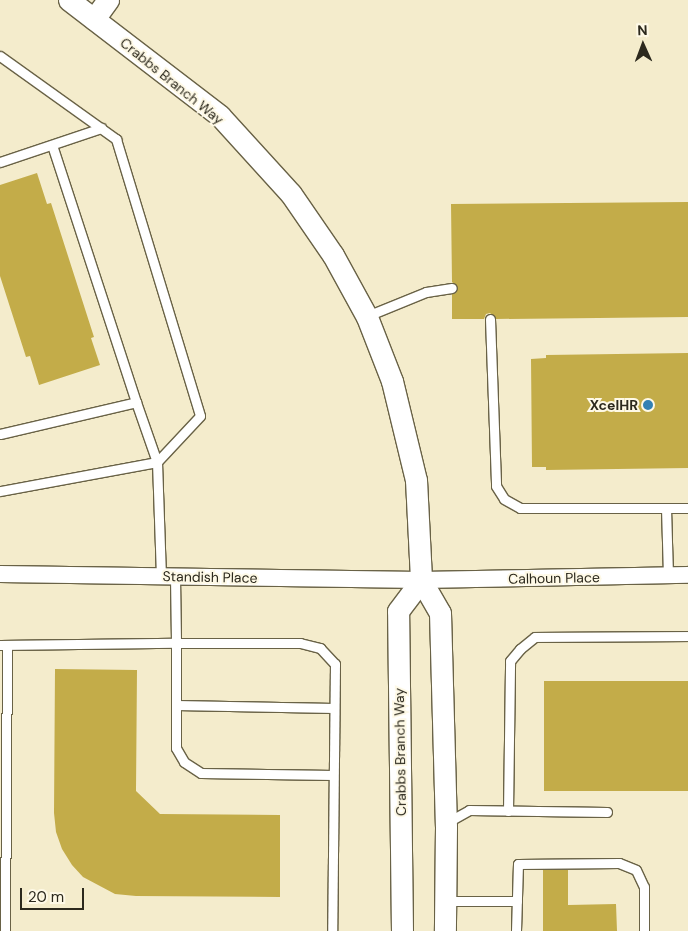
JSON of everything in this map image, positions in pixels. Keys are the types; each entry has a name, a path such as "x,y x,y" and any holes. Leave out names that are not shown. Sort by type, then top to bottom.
{"street":[{"name":"Crabbs Branch Way","path":"69,0 220,116 291,194 333,255 367,316 392,382 416,480 421,580 440,612 446,824 444,931"},
{"path":"94,19 108,0"},
{"name":"Standish Place","path":"0,574 421,580"},
{"name":"Calhoun Place","path":"421,580 688,575"},
{"name":"Crabbs Branch Way","path":"402,931 398,612 421,580"}],"lane":[{"path":"0,56 116,139 200,416 157,462 0,491"},
{"path":"0,162 101,128"},
{"path":"52,145 157,462 176,643 176,748 184,762 201,773 333,775"},
{"path":"367,316 426,292 452,288"},
{"path":"490,319 496,486 504,499 520,508 688,508"},
{"path":"0,434 136,402"},
{"path":"666,508 668,576"},
{"path":"508,811 510,661 520,649 535,637 688,636"},
{"path":"5,931 4,645 176,643 300,643 320,648 335,664 332,931"},
{"path":"176,706 334,708"},
{"path":"446,824 469,810 607,812"},
{"path":"516,931 518,864 619,863 636,870 644,887 644,931"},
{"path":"445,901 516,901"}],"building":[{"path":"37,173 47,204 51,203 94,337 91,338 100,365 39,385 30,356 26,357 0,276 0,185"},
{"path":"688,202 688,317 496,319 490,313 486,314 484,319 452,319 452,294 456,293 458,288 452,282 451,204"},
{"path":"688,353 688,468 546,470 546,467 532,467 531,359 546,358 546,355"},
{"path":"55,669 137,670 136,791 160,814 280,815 280,897 136,896 115,894 83,877 72,865 62,849 56,832 54,813"},
{"path":"544,681 688,681 688,791 544,791"},
{"path":"543,870 568,870 568,905 616,904 617,931 543,931"}],"place":[{"name":"XcelHR","path":"648,405"}]}
